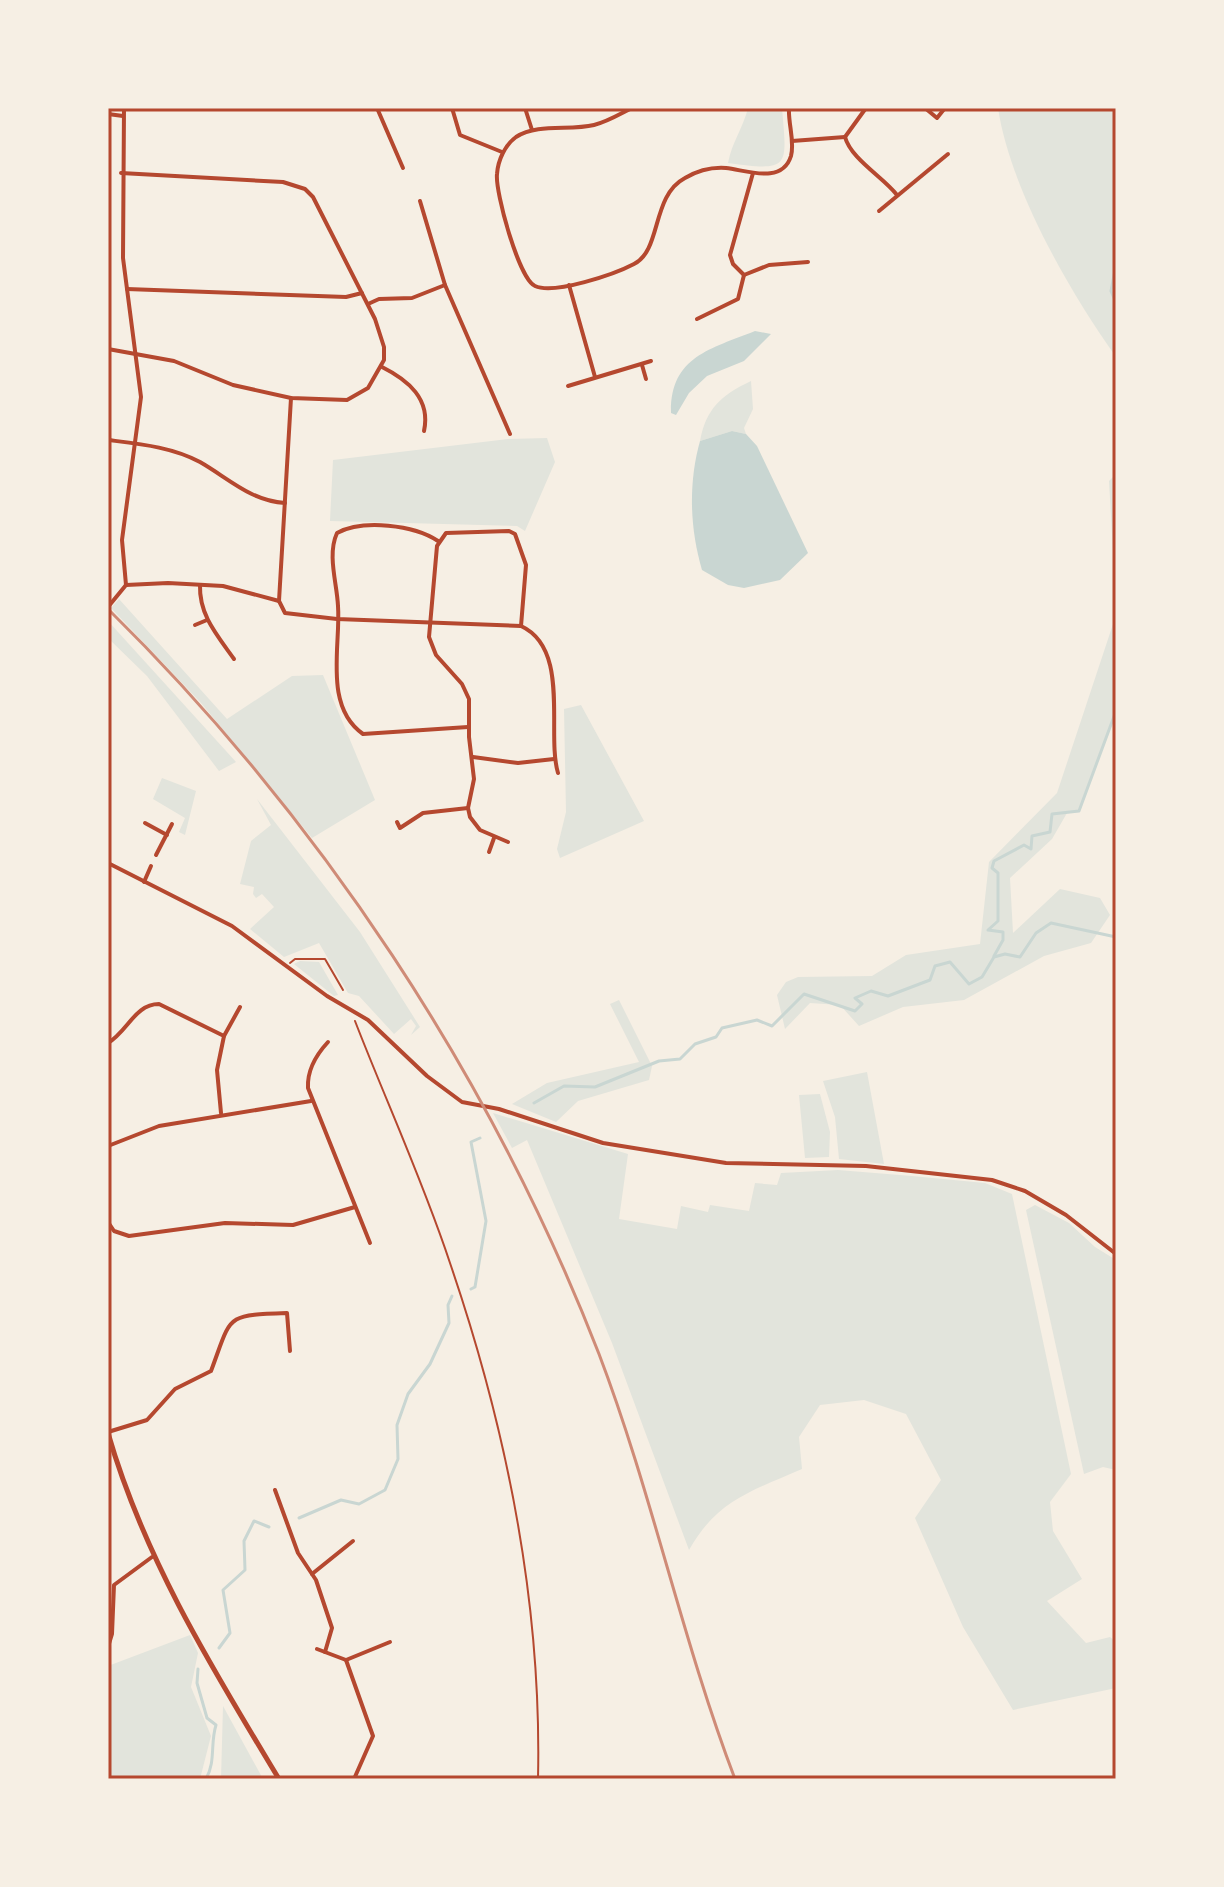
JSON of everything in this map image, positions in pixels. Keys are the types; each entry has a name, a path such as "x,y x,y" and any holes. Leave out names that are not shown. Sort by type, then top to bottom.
{"street":[{"path":"108,607 126,585 122,540 141,397 127,289 121,173 124,108"},
{"path":"377,108 403,168"},
{"path":"452,108 460,135 502,152"},
{"path":"525,108 532,130"},
{"path":"632,108 591,126 532,130 515,138 502,152 497,188 522,274 536,287 547,290 569,285 637,263 647,249 665,195 674,184 704,169 724,168 769,174 783,167 792,154 789,108"},
{"path":"866,108 845,137 847,146 883,177 897,195"},
{"path":"925,108 937,118 945,108"},
{"path":"108,114 123,116"},
{"path":"792,141 845,137"},
{"path":"879,211 948,154"},
{"path":"108,349 174,361 233,385 291,398 347,400 368,388 382,367 384,347 368,304 313,197 296,184 121,173"},
{"path":"744,275 733,264 730,255 753,173"},
{"path":"420,201 445,285 510,434"},
{"path":"744,275 769,265 808,262"},
{"path":"697,319 738,299 744,275"},
{"path":"368,304 379,299 412,298 445,285"},
{"path":"569,285 595,377"},
{"path":"127,289 346,297 362,293"},
{"path":"568,386 651,361"},
{"path":"642,365 646,379"},
{"path":"382,367 412,385 427,417 424,431"},
{"path":"291,398 279,601 282,609 291,615 337,619 521,626 536,638 549,666 556,710 554,759 558,773"},
{"path":"108,440 174,451 199,462 249,493 272,502 285,503"},
{"path":"438,541 415,529 354,527 337,533 332,552 337,619 335,677 348,714 359,731 369,734 468,727"},
{"path":"508,842 480,830 468,808 473,794 469,699 462,684 436,655 429,637 438,541 454,530 509,531 515,534 526,565 521,626"},
{"path":"126,585 223,586 279,601"},
{"path":"200,585 200,598 207,620 234,659"},
{"path":"195,625 207,620"},
{"path":"473,757 518,763 554,759"},
{"path":"397,822 400,828 423,813 468,808"},
{"path":"145,823 167,835"},
{"path":"156,855 172,824"},
{"path":"489,852 494,838"},
{"path":"108,863 232,926 327,996 368,1020 427,1076 462,1102 499,1109 603,1143 726,1163 866,1166 992,1180 1025,1191 1066,1215 1116,1254"},
{"path":"144,882 151,866"},
{"path":"108,1043 125,1031 141,1007 150,1004 159,1004 224,1036"},
{"path":"221,1113 217,1070 224,1036 240,1007"},
{"path":"328,1042 318,1053 308,1078 311,1101 370,1243"},
{"path":"108,1146 159,1126 221,1113 269,1110 311,1101"},
{"path":"108,1222 114,1231 129,1236 225,1223 293,1225 355,1207"},
{"path":"279,1779 152,1557 121,1478 108,1433 147,1420 175,1389 211,1371 225,1328 232,1321 253,1314 287,1313 290,1351"},
{"path":"275,1490 298,1553 312,1574 332,1628 325,1652"},
{"path":"312,1574 353,1541"},
{"path":"108,1647 112,1634 110,1590 119,1579 152,1557"},
{"path":"317,1649 346,1660 390,1642"},
{"path":"346,1660 373,1736 354,1779"}],"path":[{"path":"286,966 295,959 325,959 343,990"},
{"path":"355,1021 450,1261 511,1479 528,1574 538,1779"}],"shaded area":[{"path":"748,108 782,108 784,154 774,165 728,163"},
{"path":"998,108 1116,108 1116,357 1079,302 1028,205 1005,139"},
{"path":"755,331 771,334 744,361 707,376 689,393 676,415 671,413 672,394 685,367 708,350"},
{"path":"751,381 753,409 744,428 746,434 732,431 700,441 706,420 716,404"},
{"path":"732,431 746,434 757,446 808,553 780,580 744,588 728,585 702,570 693,523 692,490 700,441"},
{"path":"547,438 555,462 525,531 517,526 330,521 333,460 508,439"},
{"path":"1116,474 1116,604 1109,481"},
{"path":"119,599 227,719 292,676 323,675 375,800 312,838 201,703 111,608"},
{"path":"1116,615 1116,711 1079,811 1067,813 1052,839 1010,878 1013,933 1060,889 1100,898 1110,915 1091,943 1044,956 964,1000 903,1007 859,1026 840,1005 810,1003 785,1029 777,995 786,982 798,977 872,976 906,955 980,944 989,862 1057,793"},
{"path":"108,621 236,762 219,771 147,676 108,638"},
{"path":"581,705 644,821 560,858 557,849 566,812 564,709"},
{"path":"162,778 196,791 185,835 179,832 185,818 153,799"},
{"path":"257,799 360,932 420,1027 411,1035 416,1026 411,1019 394,1034 359,996 348,993 319,943 284,957 250,929 274,907 262,894 256,898 254,887 240,884 251,841 271,825"},
{"path":"300,961 319,962 338,995 334,996 294,964"},
{"path":"619,1000 652,1066 649,1080 578,1101 556,1122 512,1104 547,1083 639,1062 610,1004"},
{"path":"867,1072 884,1164 839,1159 835,1117 823,1081"},
{"path":"820,1094 830,1132 829,1157 805,1158 799,1095"},
{"path":"493,1113 628,1154 619,1219 677,1229 681,1206 708,1212 710,1205 749,1211 755,1183 777,1185 781,1173 838,1170 912,1176 985,1183 1012,1194 1071,1474 1050,1502 1053,1531 1082,1579 1047,1601 1086,1643 1110,1637 1116,1642 1116,1688 1013,1710 963,1627 915,1518 941,1480 906,1414 864,1400 820,1405 799,1437 802,1469 752,1491 724,1508 711,1519 689,1550 612,1343 527,1140 512,1148"},
{"path":"1035,1205 1069,1223 1095,1247 1116,1260 1116,1470 1103,1467 1084,1474 1026,1210"},
{"path":"190,1635 198,1653 191,1687 211,1736 200,1779 108,1779 108,1666"},
{"path":"223,1706 263,1779 221,1779"}],"waterway":[{"path":"1115,270 1111,291 1116,303"},
{"path":"994,956 1003,940 1003,932 988,930 998,921 998,873 992,868 994,861 1024,845 1031,849 1032,836 1050,832 1052,814 1079,811 1116,711"},
{"path":"534,1103 564,1086 595,1087 659,1061 680,1059 695,1044 716,1037 722,1028 757,1020 772,1026 804,994 855,1011 862,1004 855,998 871,991 888,996 930,980 935,966 950,962 969,984 982,977 994,957 1005,954 1020,957 1036,933 1051,923 1116,937"},
{"path":"471,1289 475,1287 486,1221 471,1142 480,1138"},
{"path":"299,1518 341,1500 359,1504 385,1490 398,1459 397,1425 408,1394 430,1364 449,1323 448,1305 452,1296"},
{"path":"219,1648 230,1633 223,1590 245,1570 244,1541 254,1521 269,1527"},
{"path":"198,1669 197,1683 207,1718 216,1725 211,1766 206,1779"}],"railway":[{"path":"108,609 186,690 259,774 328,863 452,1051 507,1150 556,1251 618,1406 699,1674 735,1779"}]}
